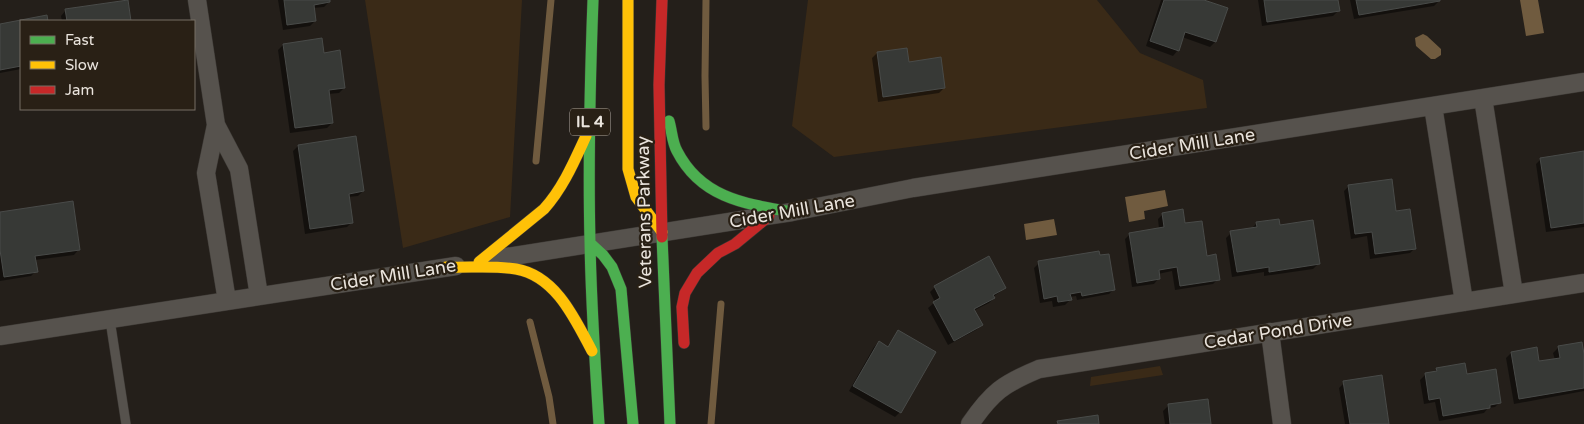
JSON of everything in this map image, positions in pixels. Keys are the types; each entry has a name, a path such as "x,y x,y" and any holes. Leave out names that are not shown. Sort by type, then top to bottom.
{"highway":[{"name":"IL 4","path":"593,0 589,128 590,244 599,424"},
{"path":"628,0 628,169 631,186 637,200 662,232"},
{"name":"Veterans Parkway","path":"662,0 659,85 664,313 670,424"},
{"path":"659,85 677,152 701,181 726,198 792,212"},
{"path":"479,262 554,199 564,184 589,128"},
{"path":"684,355 682,307 685,293 707,262 735,244 769,216"},
{"path":"590,244 610,263 620,285 623,298 633,424"},
{"path":"446,268 518,269 533,275 556,291 595,356"}],"street":[{"path":"197,0 216,125 239,169 259,296"},
{"name":"Cider Mill Lane","path":"0,336 446,268 769,216 913,188 1584,82"},
{"path":"1483,98 1514,294"},
{"path":"1433,106 1464,302"},
{"path":"216,125 206,173 227,301"},
{"name":"Cedar Pond Drive","path":"970,424 982,406 998,390 1016,378 1039,369 1584,283"},
{"path":"1270,332 1282,424"}],"lane":[{"path":"110,320 126,424"}],"shaded area":[{"path":"365,0 522,0 510,217 403,248"},
{"path":"808,0 1097,0 1140,53 1203,80 1207,108 834,157 792,126"},
{"path":"1520,0 1538,0 1544,33 1526,36"},
{"path":"1423,34 1441,49 1441,55 1435,59 1431,59 1416,46 1415,38"},
{"path":"1165,190 1168,206 1144,211 1145,219 1129,222 1125,197"},
{"path":"1054,219 1057,235 1026,240 1024,224"},
{"path":"1160,366 1163,375 1090,386 1091,377"}],"building":[{"path":"128,0 131,20 67,20 65,9"},
{"path":"284,0 330,0 330,2 314,5 316,21 287,25"},
{"path":"1164,0 1204,0 1228,8 1216,42 1185,32 1179,51 1150,41"},
{"path":"1264,0 1338,0 1340,11 1267,22"},
{"path":"1356,0 1440,0 1440,1 1359,15"},
{"path":"47,15 48,20 21,20"},
{"path":"20,20 20,66 0,70 0,24"},
{"path":"322,38 324,53 340,50 345,88 329,90 333,123 295,128 283,44"},
{"path":"907,48 909,62 941,57 945,88 883,97 877,52"},
{"path":"356,136 364,191 349,194 353,223 310,229 298,145"},
{"path":"1584,151 1584,223 1551,228 1540,158"},
{"path":"1392,179 1396,211 1410,209 1416,249 1375,254 1372,232 1355,234 1348,185"},
{"path":"73,201 80,250 35,256 38,272 4,277 0,250 0,212"},
{"path":"1183,209 1185,223 1202,221 1207,256 1216,254 1220,280 1180,286 1177,267 1159,270 1160,279 1137,283 1129,233 1164,227 1162,213"},
{"path":"1279,219 1280,225 1313,220 1320,264 1269,272 1269,267 1237,272 1230,231 1257,227 1256,222"},
{"path":"1099,251 1100,255 1109,254 1115,290 1082,296 1081,292 1070,294 1072,300 1058,302 1057,296 1044,299 1038,261"},
{"path":"989,256 1006,288 993,295 995,298 974,309 983,325 954,341 933,302 940,298 934,286"},
{"path":"898,330 936,352 901,413 853,386 879,341 888,347"},
{"path":"1582,342 1584,388 1519,399 1511,352 1537,347 1539,361 1560,358 1558,346"},
{"path":"1465,363 1467,374 1496,369 1501,403 1490,405 1490,408 1443,416 1440,398 1429,400 1425,373 1437,371 1436,368"},
{"path":"1382,375 1389,424 1350,424 1343,381"},
{"path":"1208,399 1211,424 1170,424 1168,404"},
{"path":"1098,415 1099,424 1058,424 1057,421"}],"waterway":[{"path":"536,161 551,0"},
{"path":"706,0 706,127"},
{"path":"711,424 721,304"},
{"path":"530,322 549,397 553,424"}],"traffic: fast":[{"path":"593,0 589,212 592,310 599,424"},
{"path":"669,121 677,151 687,167 698,179 712,189 741,202 792,212"},
{"path":"662,237 670,424"},
{"path":"590,243 612,267 621,289 633,424"}],"traffic: slow":[{"path":"628,0 628,169 636,197 662,232"},
{"path":"479,262 544,209 551,201 562,184 586,136"},
{"path":"446,267 507,268 530,273 542,280 563,301 592,351"}],"traffic: jam":[{"path":"662,0 659,85 662,237"},
{"path":"684,343 682,307 685,293 697,273 718,253 735,244 769,216"}]}
